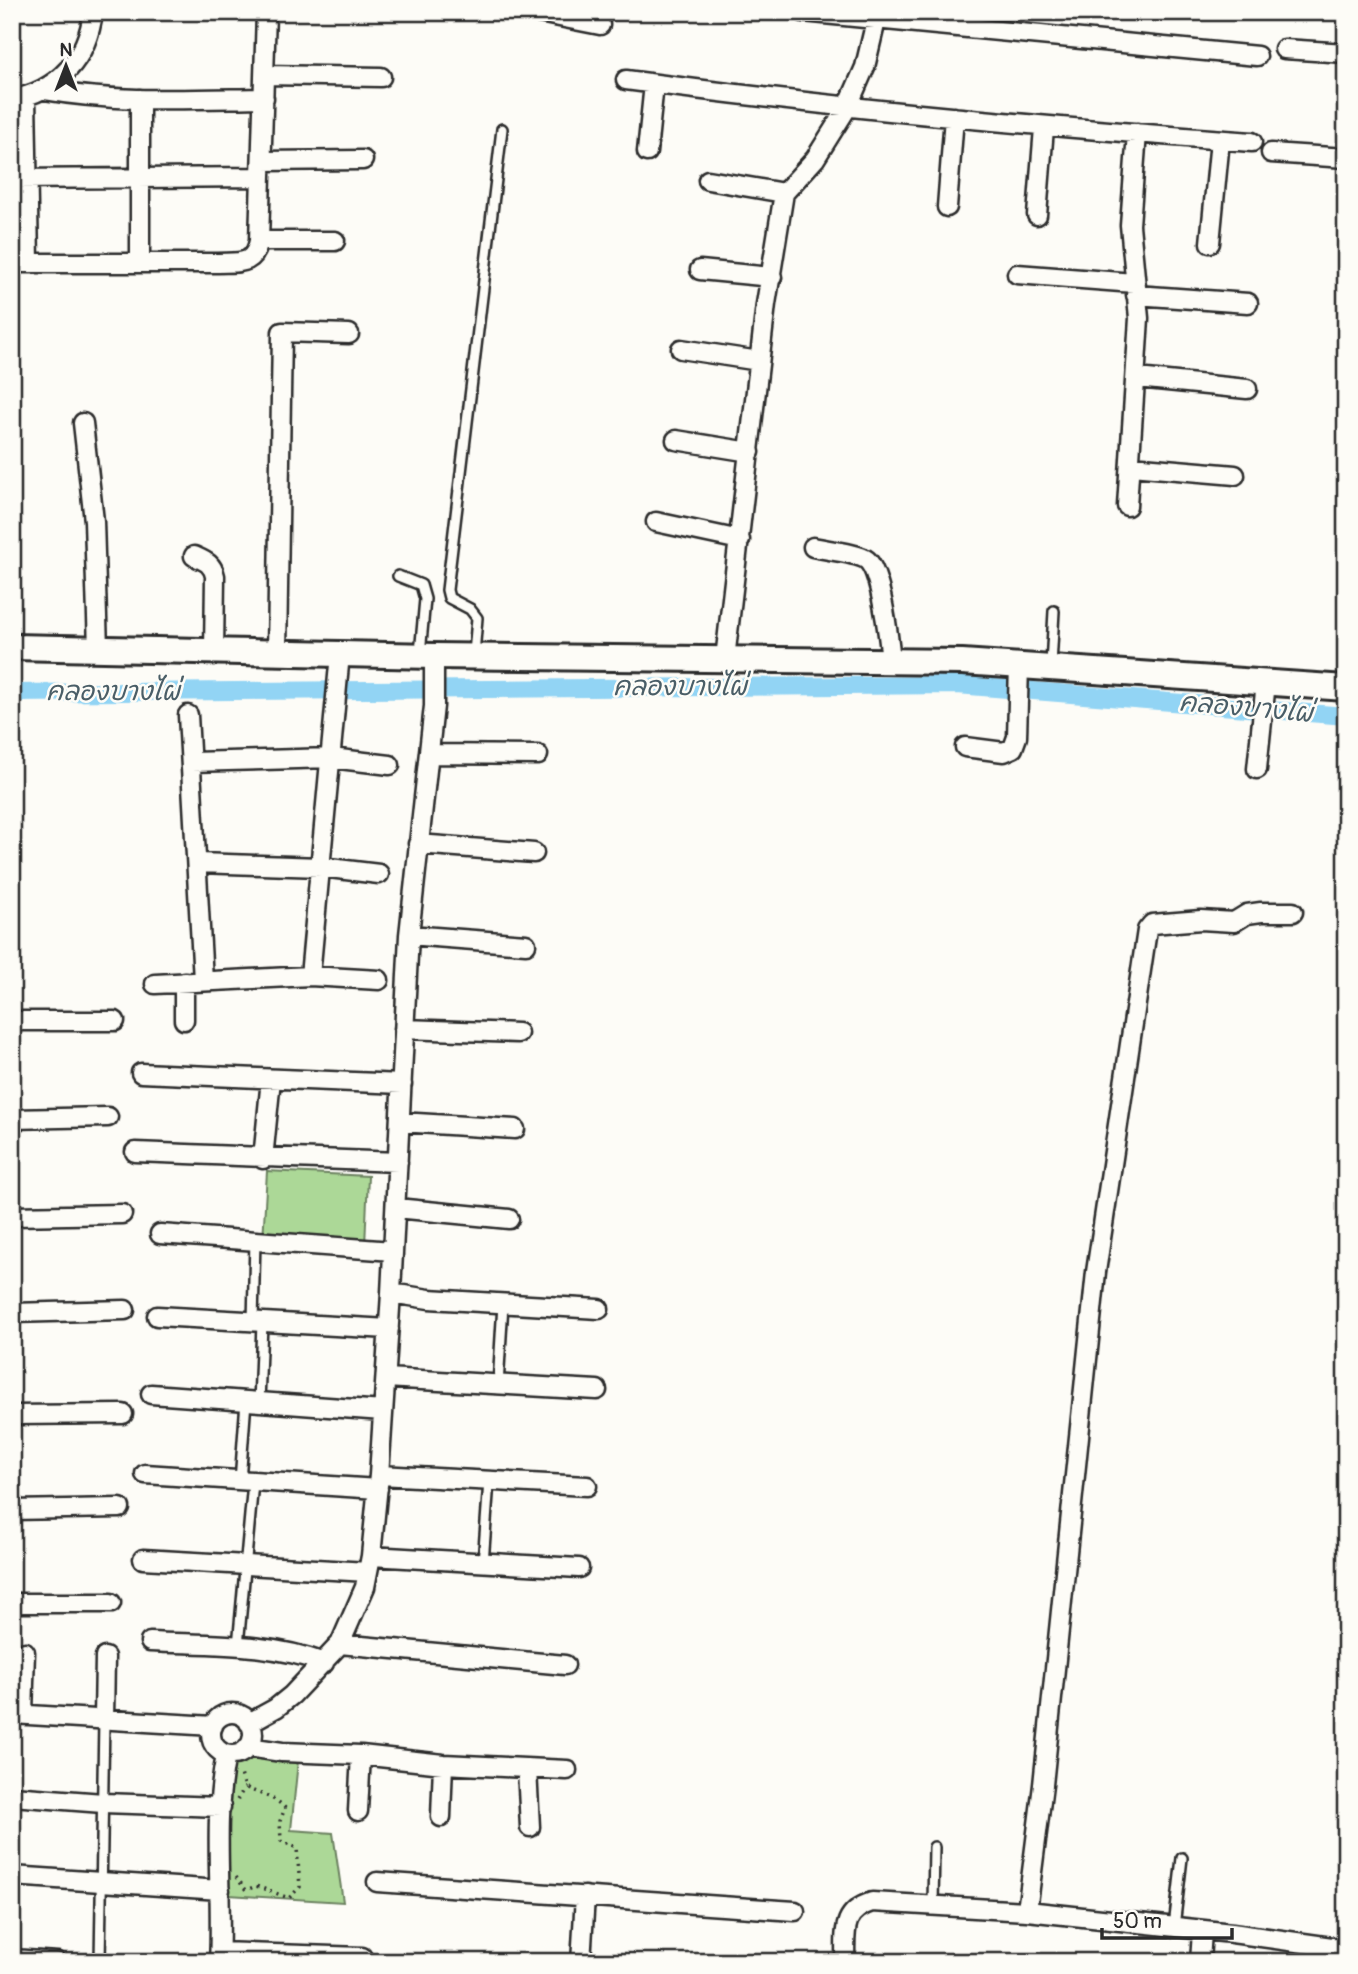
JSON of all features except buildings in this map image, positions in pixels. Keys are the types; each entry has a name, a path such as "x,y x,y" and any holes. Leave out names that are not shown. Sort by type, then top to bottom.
{"street":[{"path":"93,12 85,47 74,64 44,90 19,98 21,262 242,262 257,252 266,12"},
{"path":"534,12 600,25"},
{"path":"803,12 878,16 1257,56"},
{"path":"725,659 766,304 784,192 815,159 847,108 865,67 878,16"},
{"path":"1284,49 1346,53"},
{"path":"265,75 381,77"},
{"path":"626,80 847,108 1044,128 1252,142"},
{"path":"647,152 654,84"},
{"path":"44,90 75,96 140,99 264,99"},
{"path":"140,99 140,262"},
{"path":"947,207 954,117"},
{"path":"1037,215 1044,128"},
{"path":"1127,506 1139,318 1130,225 1137,133"},
{"path":"1210,243 1220,140"},
{"path":"1271,153 1346,158"},
{"path":"19,179 141,178 363,160"},
{"path":"708,180 784,192"},
{"path":"259,241 335,241"},
{"path":"700,270 772,277"},
{"path":"1017,274 1248,303"},
{"path":"277,653 282,332 349,334"},
{"path":"681,349 759,361"},
{"path":"1137,378 1247,389"},
{"path":"83,423 94,521 98,649"},
{"path":"676,440 750,452"},
{"path":"1131,466 1235,475"},
{"path":"656,522 740,540"},
{"path":"813,547 865,558 875,569 888,622 891,661"},
{"path":"194,556 208,562 215,576 214,652"},
{"path":"12,647 277,653 339,664 474,656 891,661 1019,672 1051,667 1266,689 1346,688"},
{"path":"249,1723 276,1708 292,1695 340,1644 365,1587 370,1564 386,1378 409,934 434,699 430,660"},
{"path":"310,976 339,664"},
{"path":"965,747 1004,752 1013,748 1017,737 1019,672"},
{"path":"1257,769 1266,689"},
{"path":"188,715 203,980"},
{"path":"429,754 538,755"},
{"path":"192,762 331,758 390,765"},
{"path":"418,844 534,853"},
{"path":"198,863 321,867 379,873"},
{"path":"1027,1911 1043,1786 1096,1272 1147,930 1152,924 1202,920 1234,922 1247,914 1293,912"},
{"path":"409,934 526,944"},
{"path":"155,984 310,976 379,980"},
{"path":"184,982 184,1020"},
{"path":"12,1021 115,1021"},
{"path":"404,1029 518,1034"},
{"path":"141,1073 402,1084"},
{"path":"263,1159 271,1079"},
{"path":"12,1119 108,1117"},
{"path":"400,1122 515,1129"},
{"path":"135,1152 263,1159 398,1162"},
{"path":"396,1208 509,1219"},
{"path":"12,1216 122,1214"},
{"path":"160,1234 393,1251"},
{"path":"391,1293 429,1299 600,1309"},
{"path":"12,1313 125,1310"},
{"path":"157,1315 389,1329"},
{"path":"386,1378 597,1390"},
{"path":"151,1395 383,1411"},
{"path":"12,1415 123,1414"},
{"path":"145,1474 247,1482 489,1481 587,1486"},
{"path":"12,1510 120,1508"},
{"path":"143,1559 247,1564 483,1563 579,1569"},
{"path":"12,1603 111,1603"},
{"path":"150,1642 238,1646 302,1655 324,1663"},
{"path":"340,1644 565,1665"},
{"path":"24,1652 18,1714 213,1726"},
{"path":"104,1719 105,1657"},
{"path":"362,1957 219,1957 218,1853 221,1778 237,1752 252,1739 249,1723 243,1717 226,1714 218,1719 211,1733 215,1747 237,1752 361,1755 443,1764 567,1770"},
{"path":"358,1811 361,1755"},
{"path":"441,1817 443,1764"},
{"path":"527,1769 530,1827"},
{"path":"12,1796 103,1803 221,1807"},
{"path":"12,1876 220,1890"},
{"path":"377,1882 795,1912"},
{"path":"581,1962 585,1896"},
{"path":"845,1962 847,1925 855,1909 872,1902 1027,1911 1232,1933 1346,1949"},
{"path":"1200,1962 1202,1931"},
{"path":"12,1959 57,1962"}],"lane":[{"path":"474,656 477,618 470,609 449,598 447,590 502,129"},
{"path":"398,576 421,585 425,599 430,660"},
{"path":"1051,667 1054,611"},
{"path":"238,1646 243,1575 247,1564 247,1482 258,1322 256,1240"},
{"path":"498,1385 503,1304"},
{"path":"483,1563 489,1481"},
{"path":"100,1962 104,1719"},
{"path":"933,1905 934,1847"},
{"path":"1174,1927 1182,1858"}],"path":[{"path":"233,1874 246,1890 256,1886 289,1898 300,1887 297,1848 281,1841 280,1821 285,1808 277,1799 260,1795 245,1787 237,1752"}],"green space":[{"path":"267,1171 368,1176 365,1246 263,1241"},
{"path":"238,1755 298,1761 291,1830 333,1833 343,1902 213,1894 218,1774"}],"waterway":[{"name":"คลองบางไผ่","path":"12,693 957,685 1346,716"}]}
